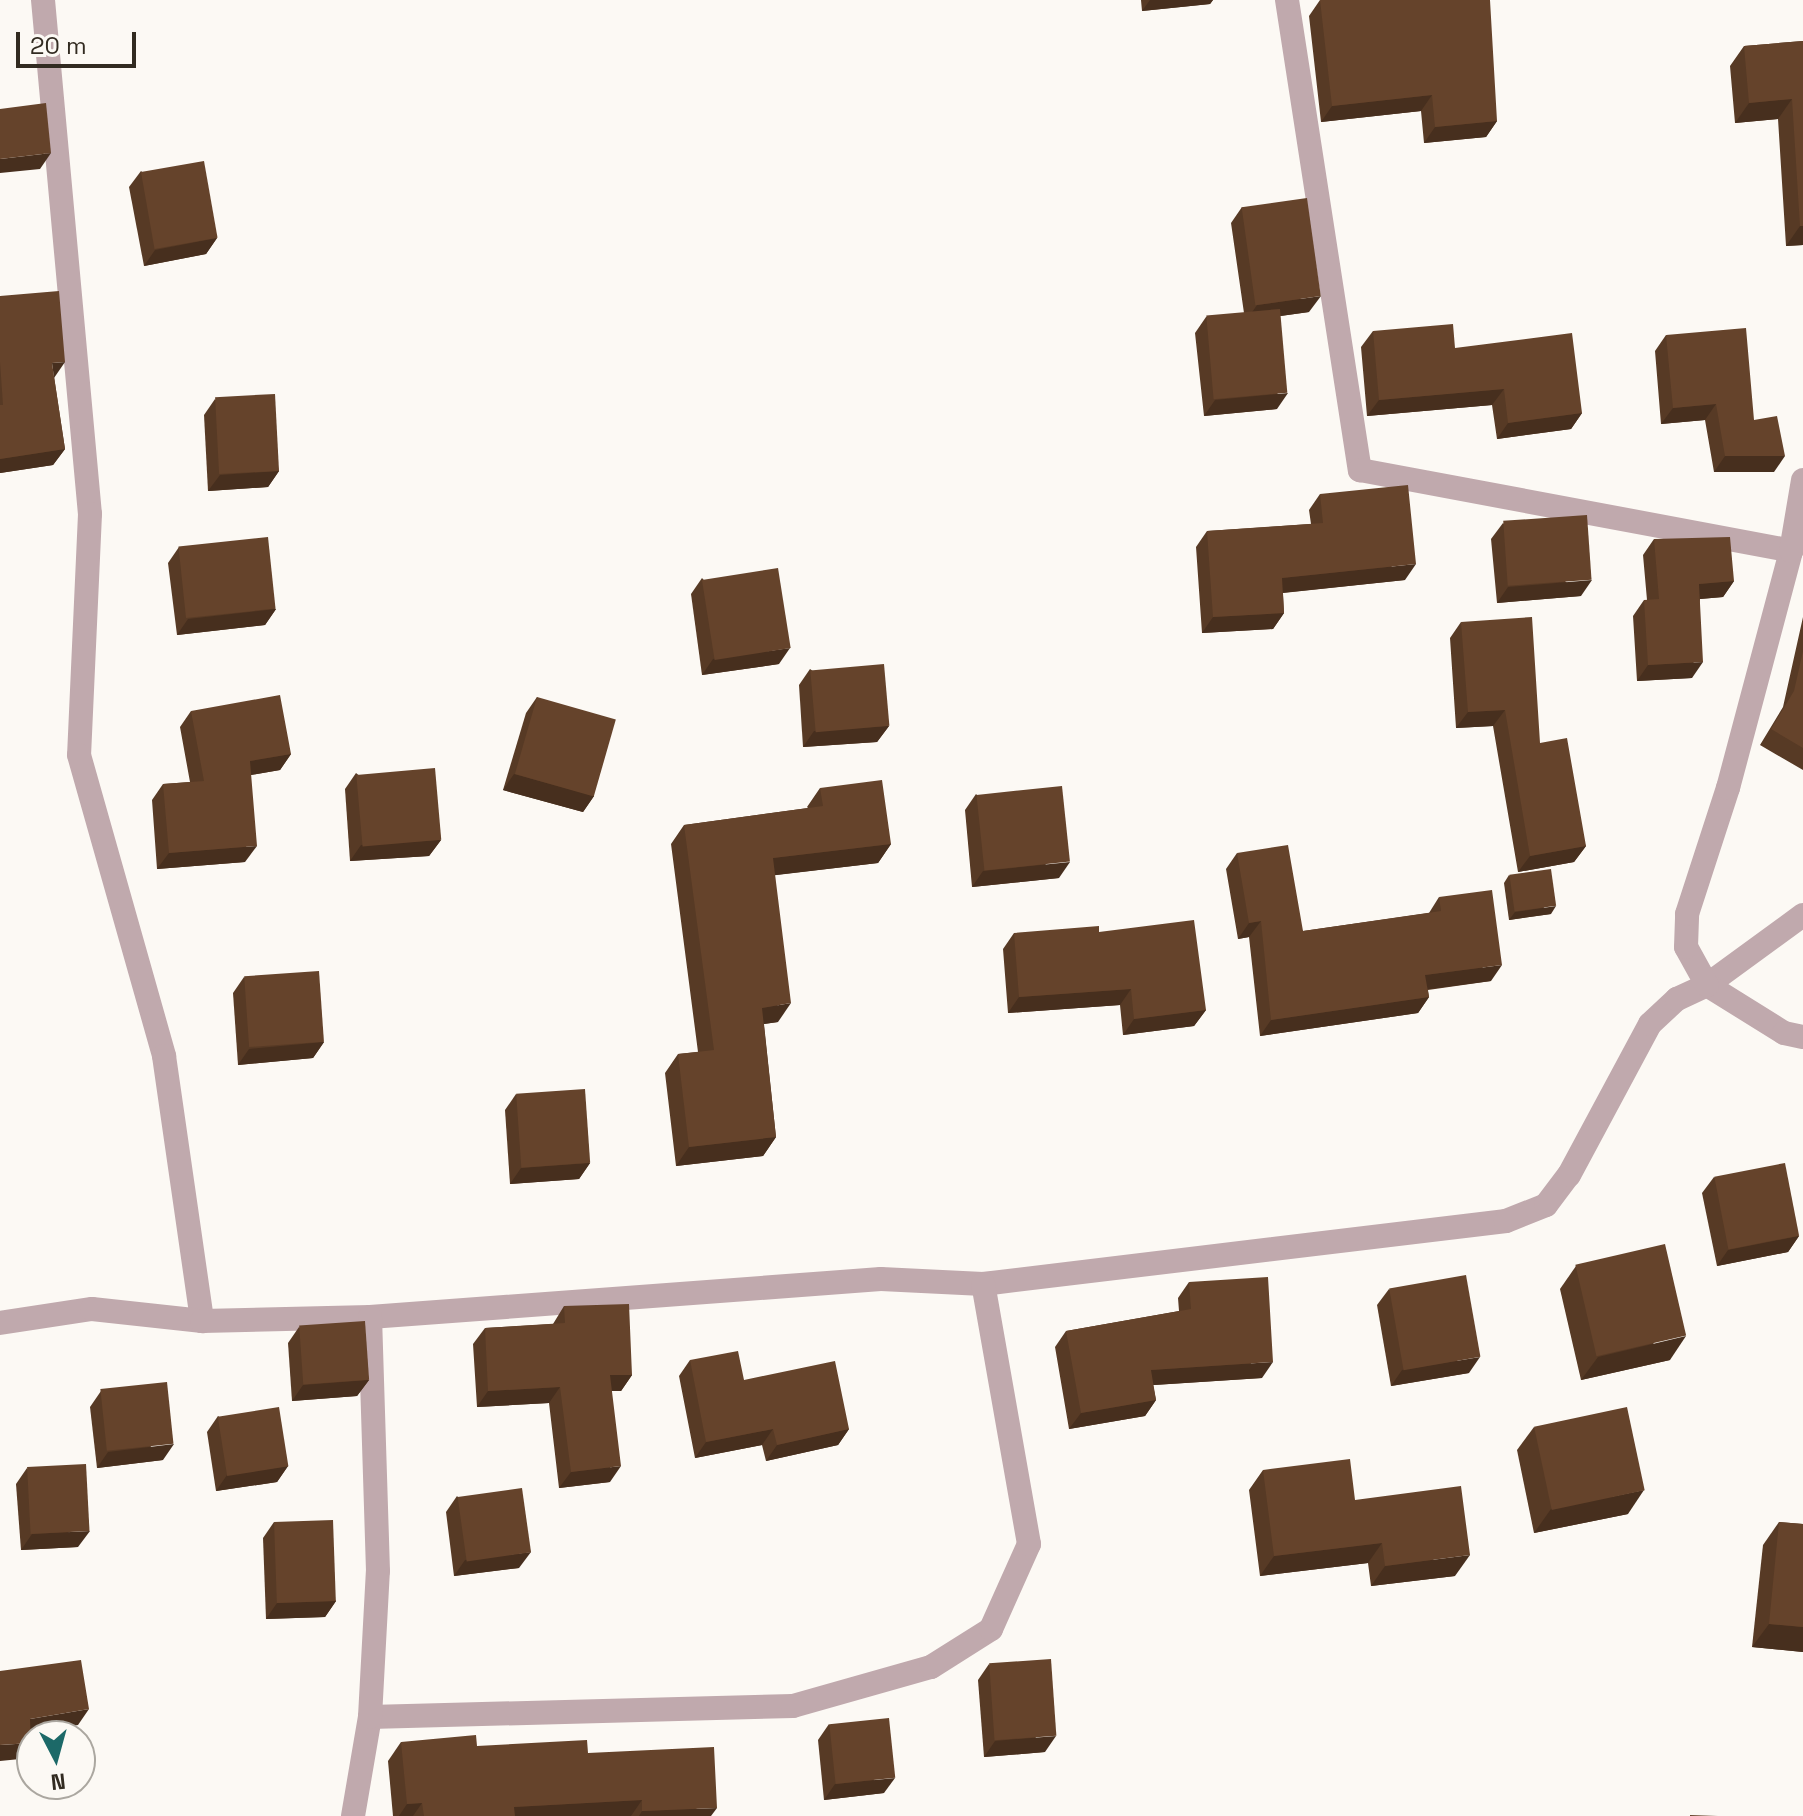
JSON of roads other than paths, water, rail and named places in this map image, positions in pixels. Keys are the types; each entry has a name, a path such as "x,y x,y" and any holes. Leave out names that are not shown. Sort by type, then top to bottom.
{"street":[{"path":"43,0 90,514 79,755 164,1056 202,1321"},
{"path":"1287,0 1360,470 1791,551"},
{"path":"1803,480 1791,551 1728,788 1687,914 1686,947 1707,985 1784,1033 1803,1037"},
{"path":"0,1323 92,1309 202,1321 370,1317 881,1279 983,1284 1506,1221 1546,1205 1569,1175 1650,1024 1677,999 1707,985 1803,915"},
{"path":"370,1717 793,1706 931,1667 991,1629 1029,1544 983,1284"},
{"path":"353,1816 370,1717 378,1571 370,1317"}]}
